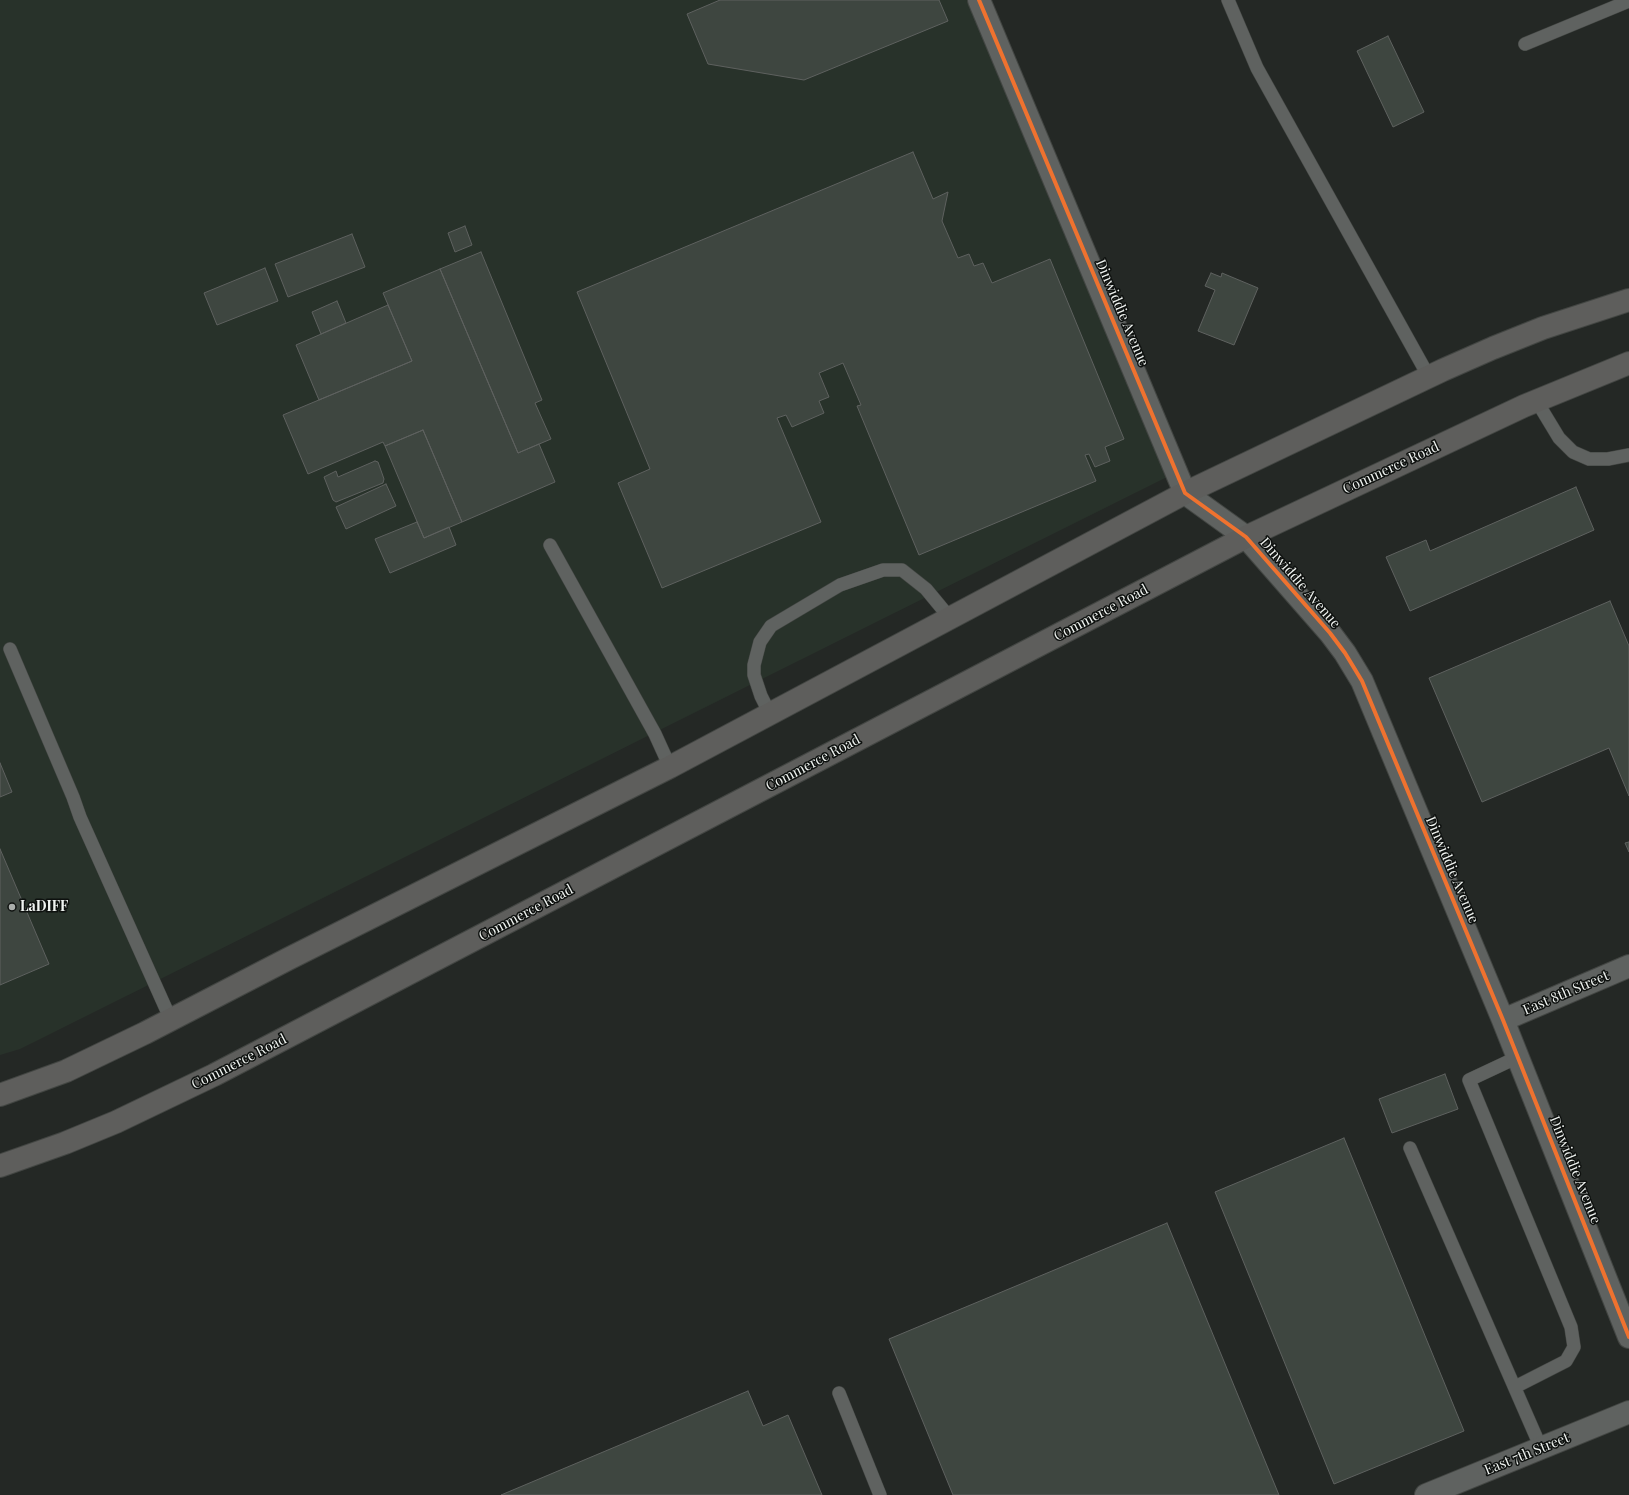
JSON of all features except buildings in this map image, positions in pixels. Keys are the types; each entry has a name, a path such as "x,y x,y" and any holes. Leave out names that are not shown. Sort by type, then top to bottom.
{"main road":[{"path":"0,1095 66,1071 171,1020 288,959 670,767 1185,493 1428,377 1493,348 1543,328 1629,300"},
{"name":"Commerce Road","path":"0,1166 65,1143 116,1122 214,1075 1246,537 1536,400 1629,363"}],"street":[{"name":"Dinwiddie Avenue","path":"979,0 1185,493 1246,537 1330,633 1345,653 1362,681 1503,1020 1629,1337"},
{"name":"East 8th Street","path":"1503,1020 1629,966"},
{"name":"East 7th Street","path":"1426,1495 1629,1412"}],"lane":[{"path":"1228,0 1257,68 1428,377"},
{"path":"1525,44 1629,1"},
{"path":"1536,400 1559,438 1573,452 1589,458 1608,459 1629,455"},
{"path":"550,545 655,734 670,767"},
{"path":"770,714 761,696 754,675 754,665 760,642 771,626 840,585 883,570 902,570 926,589 950,618"},
{"path":"10,649 73,797 80,817 171,1020"},
{"path":"1515,1387 1566,1361 1574,1347 1571,1327 1469,1080 1518,1057"},
{"path":"1410,1148 1541,1448"},
{"path":"839,1393 880,1495"}],"shaded area":[{"path":"0,0 970,0 1171,475 20,1049 0,1055"}],"cycle path":[{"path":"979,0 1185,493 1246,537 1330,633 1345,653 1362,681 1503,1020 1629,1337"}],"place":[{"name":"LaDIFF","path":"12,907"}]}
